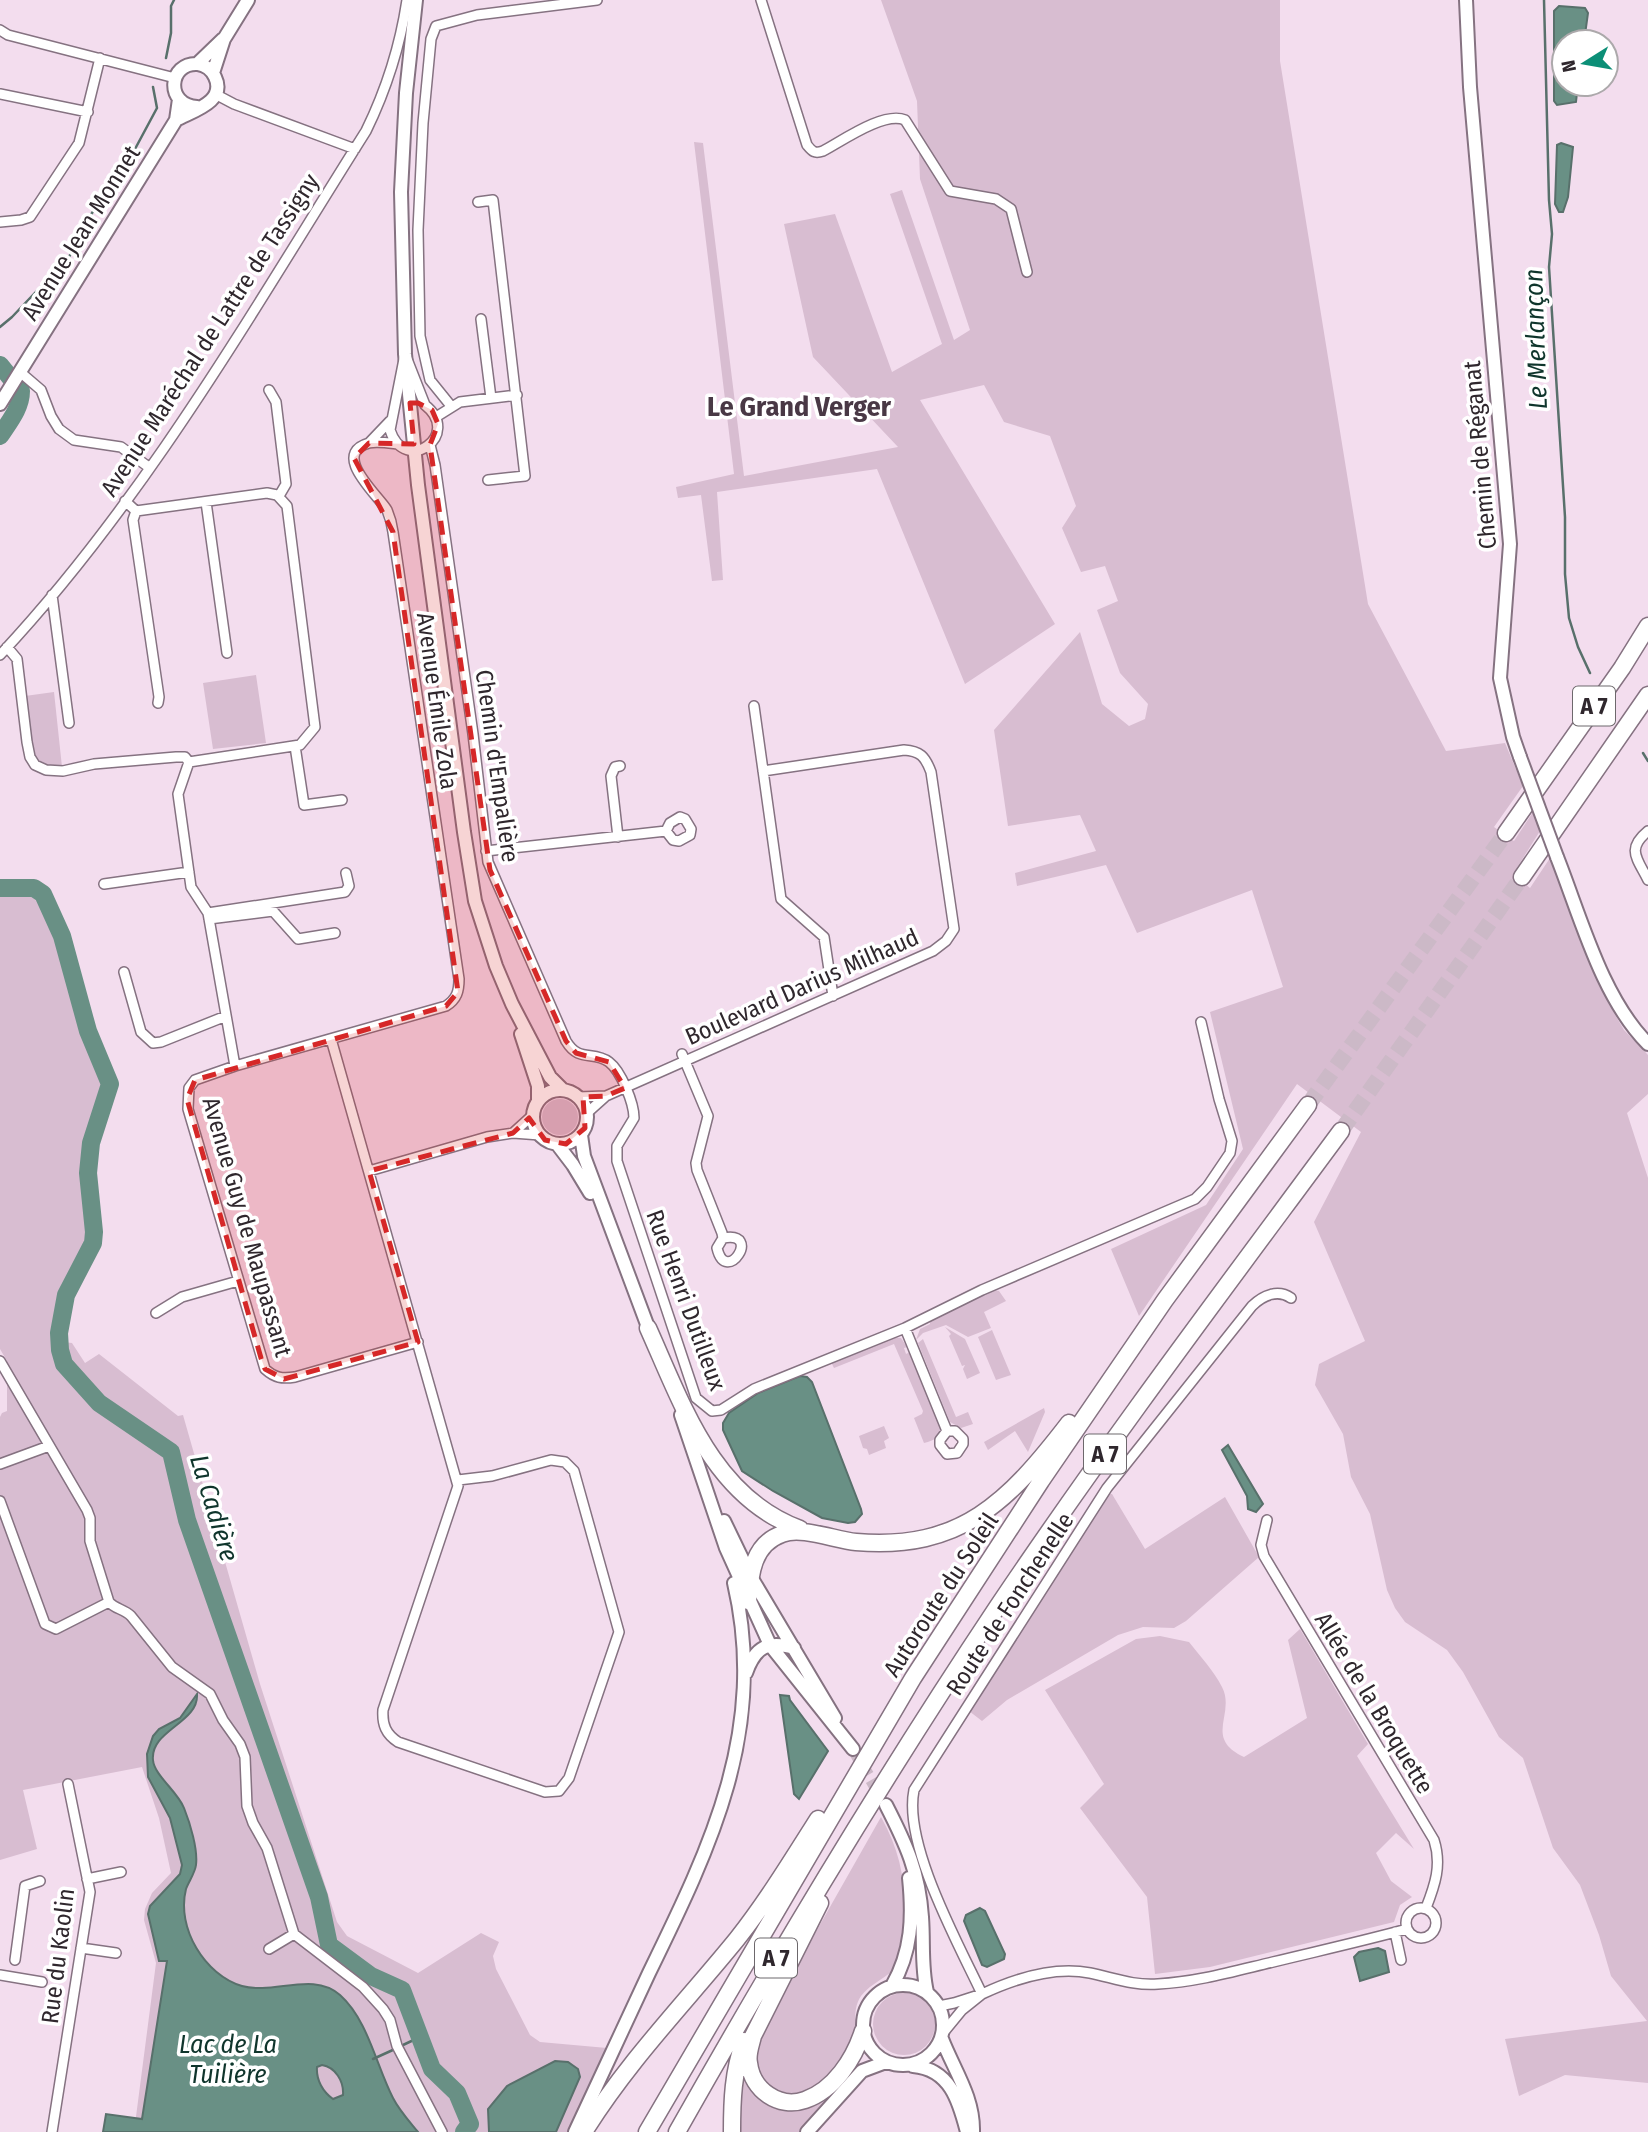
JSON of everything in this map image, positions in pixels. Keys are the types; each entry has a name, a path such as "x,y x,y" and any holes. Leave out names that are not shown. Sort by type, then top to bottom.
{"highway":[{"name":"A 7","path":"1506,833 1622,668 1648,626"},
{"name":"A 7","path":"1522,877 1648,695"},
{"name":"Autoroute du Soleil","path":"647,2132 913,1678 1041,1481 1165,1300 1308,1105"},
{"name":"A 7","path":"677,2132 803,1913 881,1786 999,1606 1077,1493 1341,1131"},
{"path":"748,1601 757,1553 771,1539 788,1532 842,1541 896,1543 939,1533 981,1515 1003,1499 1030,1472 1165,1300"},
{"path":"648,1328 692,1425 718,1468 738,1491 758,1506 792,1526 816,1535"},
{"path":"584,2132 643,2049 752,1919 865,1745 913,1678"},
{"path":"863,2031 857,2049 845,2068 806,2100 792,2103 780,2101 761,2090 753,2078 748,2057 753,2036 881,1786"},
{"path":"732,2132 735,2070 744,2040 766,1996 814,1915"}],"main road":[{"path":"213,74 224,39 248,0"},
{"path":"416,0 406,93 401,192 405,354 414,451 470,876 496,966 512,1004 550,1077 563,1090 578,1097 587,1113 587,1121 581,1135 584,1156 692,1446 726,1548 748,1601 769,1646 853,1749 751,1577 692,1446"},
{"name":"Chemin de Réganat","path":"1466,0 1470,87 1510,544 1500,678 1520,757 1609,988 1632,1026 1648,1044"},
{"path":"197,64 224,39"},
{"path":"203,65 213,74 216,80 215,94 208,103 197,107 184,104 178,99 174,86 175,78 183,68 203,65"},
{"name":"Avenue Jean Monnet","path":"0,404 176,120 178,99"},
{"name":"Avenue Jean Monnet","path":"176,120 197,107"},
{"path":"512,1004 538,1086 536,1128 540,1135 557,1144 573,1164 612,1237"},
{"path":"536,1107 549,1093 563,1090"},
{"path":"557,1144 566,1144 581,1135"},
{"path":"575,2132 716,1827 738,1747 744,1679 740,1617 726,1548"},
{"path":"744,1679 754,1656 764,1647 780,1644 794,1648"},
{"path":"886,1805 902,1835 917,1875 922,1918 922,1965 927,1992"},
{"path":"892,1817 909,1877 912,1920 907,1954 892,1986 873,1998 866,2008 863,2031 871,2050 886,2062 897,2066 929,2069 944,2078 956,2096 967,2132"},
{"path":"892,1986 916,1987 927,1992 939,2006 943,2019 943,2036 964,2086 972,2114 973,2132"},
{"path":"909,2066 929,2057 943,2036"},
{"path":"807,2132 862,2071 886,2062"}],"street":[{"name":"Avenue Maréchal de Lattre de Tassigny","path":"4,651 52,595 150,468 355,149 385,92 398,51 407,0"},
{"path":"452,406 430,380 421,336 418,229 423,124 431,39 436,26 477,15 597,0"},
{"path":"761,0 790,95 807,145 812,152 823,151 880,121 899,117 905,120 950,191 996,199 1011,209 1027,272"},
{"path":"0,32 175,78"},
{"path":"0,222 30,217 79,143 100,58"},
{"path":"0,94 88,112"},
{"path":"215,94 234,104 355,149"},
{"path":"478,202 493,200 525,476 488,480"},
{"path":"481,319 491,398"},
{"path":"369,443 397,444 414,451 430,445 438,432 436,417 425,405 405,354"},
{"path":"397,444 390,429 405,354"},
{"path":"16,379 41,390 59,429 74,440 121,447 150,468"},
{"path":"269,390 276,402 286,484 279,496"},
{"path":"436,417 460,402 517,395"},
{"path":"369,443 403,405 425,405"},
{"name":"Avenue Émile Zola","path":"369,443 358,450 354,458 356,471 385,508 393,532 459,979 458,992 454,1000 446,1006"},
{"name":"Chemin d'Empalière","path":"430,445 473,734 490,870 566,1041 576,1053 609,1062 625,1087"},
{"path":"125,501 136,511 267,493 279,496 287,506 316,727 300,745 189,762"},
{"path":"206,502 227,653"},
{"path":"136,511 133,520 158,703"},
{"path":"52,595 69,723"},
{"path":"4,651 17,659 27,742 35,765 46,770 63,771 94,764 176,757 185,757 189,762"},
{"path":"754,706 781,899 824,937 833,996"},
{"path":"295,746 304,805 342,800"},
{"name":"Boulevard Darius Milhaud","path":"587,1113 606,1096 683,1057 833,996 933,951 946,942 954,929 932,772 926,758 918,751 904,750 764,771"},
{"path":"189,762 178,794 191,887 208,916 235,1066"},
{"path":"618,837 611,776 615,767 620,766"},
{"path":"486,851 666,831"},
{"path":"1648,831 1634,846 1648,880"},
{"path":"104,884 189,872"},
{"path":"208,916 345,892 349,886 346,873"},
{"path":"208,916 273,911 298,939 335,933"},
{"path":"124,972 141,1032 153,1043 226,1016"},
{"name":"Avenue Guy de Maupassant","path":"418,1342 284,1379 273,1376 265,1369 187,1099 189,1088 195,1080 235,1066 446,1006"},
{"name":"Rue Henri Dutilleux","path":"625,1087 634,1110 634,1118 617,1146 617,1161 696,1398 712,1411 721,1410 754,1389 905,1328 982,1290 1190,1202 1208,1187 1230,1153 1233,1141 1219,1099 1201,1022"},
{"path":"331,1039 458,1480 457,1494 383,1710 383,1725 398,1742 545,1792 559,1791 569,1778 619,1632 574,1471 565,1462 551,1460 480,1478 458,1480"},
{"path":"683,1057 708,1116 708,1124 697,1156 697,1170 723,1238"},
{"name":"Boulevard Darius Milhaud","path":"578,1097 606,1096"},
{"path":"513,1133 536,1107"},
{"path":"369,1171 487,1137 513,1133 540,1135"},
{"path":"156,1312 182,1297 239,1281"},
{"name":"Route de Fonchenelle","path":"982,1994 935,1896 913,1823 911,1805 914,1790 1107,1488 1252,1306 1262,1298 1277,1293 1291,1298"},
{"path":"905,1328 947,1431"},
{"path":"0,1361 90,1518 90,1541 109,1602 131,1616 172,1667 210,1694 223,1720 240,1744 245,1757 247,1807 267,1848 294,1934 363,1987 383,2009 390,2020 397,2046 442,2132"},
{"path":"0,1464 49,1446"},
{"path":"0,1501 45,1624 56,1629 109,1602"},
{"name":"Allée de la Broquette","path":"1267,1520 1261,1545 1264,1556 1434,1840 1438,1852 1437,1871 1426,1908"},
{"name":"Rue du Kaolin","path":"52,2132 90,1892 68,1784"},
{"path":"87,1879 121,1872"},
{"path":"15,1960 25,1886 40,1881"},
{"name":"Allée de la Broquette","path":"1426,1908 1437,1920 1435,1930 1427,1938 1418,1938 1407,1928 1406,1919 1412,1911 1426,1908"},
{"name":"Allée de la Broquette","path":"939,2006 1033,1976 1068,1971 1139,1984 1179,1982 1407,1928"},
{"path":"1395,1932 1401,1960"},
{"path":"269,1949 294,1934"},
{"path":"81,1948 117,1953"},
{"path":"0,1975 13,1974 42,1982"},
{"path":"943,2036 962,2010 982,1994"}],"highlighted area":[{"path":"410,403 418,403 432,410 438,424 430,445 490,870 566,1041 576,1053 609,1062 625,1088 606,1096 583,1097 585,1128 566,1144 545,1140 529,1118 513,1133 369,1171 418,1342 284,1379 265,1369 261,1358 187,1099 195,1080 446,1006 458,992 393,532 354,458 369,443 414,444"}],"shaded area":[{"path":"881,0 1280,0 1280,61 1368,604 1446,751 1505,743 1523,786 1494,827 1514,841 1533,812 1540,831 1513,874 1530,888 1550,858 1607,1001 1624,1030 1648,1055 1648,1094 1627,1113 1648,1178 1648,2083 1565,2075 1519,2096 1505,2039 1647,2021 1611,1976 1580,1885 1553,1848 1523,1758 1499,1737 1463,1672 1447,1650 1405,1622 1395,1608 1387,1590 1370,1514 1351,1477 1343,1434 1315,1385 1319,1364 1365,1341 1314,1222 1361,1132 1297,1084 1139,1316 1111,1249 1206,1205 1243,1149 1210,1012 1283,987 1252,890 1137,933 1106,865 1017,886 1015,873 1096,851 1080,815 1008,826 994,730 1080,632 1102,704 1129,726 1145,719 1148,704 1120,673 1097,610 1118,601 1105,566 1081,572 1062,528 1076,506 1050,436 1004,422 984,385 920,400 1055,624 965,684 877,469 717,492 723,580 712,581 701,495 678,498 676,487 734,474 694,142 703,143 744,476 898,447 813,357 784,224 835,214 892,372 942,344 890,194 902,190 954,340 970,330 920,179 917,101"},
{"path":"256,675 266,743 213,749 203,683"},
{"path":"54,692 62,767 38,761 33,753 28,728 25,696"},
{"path":"0,890 33,890 41,895 59,935 86,1032 107,1084 90,1141 85,1173 92,1234 64,1293 54,1341 72,1343 85,1363 99,1354 178,1416 183,1415 260,1684 337,1922 347,1936 418,1973 481,1933 499,1942 493,1956 496,1969 530,2035 540,2042 607,2048 568,2132 134,2132 156,1963 144,1920 145,1909 152,1893 171,1873 159,1818 142,1767 23,1790 37,1849 0,1860 0,1417 7,1411 7,1361 0,1349"},
{"path":"560,1099 573,1104 578,1117 573,1130 560,1135 547,1130 542,1117 547,1104"},
{"path":"994,1290 999,1291 1006,1301 984,1312 991,1328 968,1337 946,1325 923,1333 916,1340 920,1329 930,1324 930,1321"},
{"path":"945,1327 965,1339 980,1373 967,1379 963,1369 965,1365 962,1366 949,1336 951,1334"},
{"path":"992,1330 1011,1375 996,1380 978,1337"},
{"path":"890,1337 901,1338 907,1347 904,1348 906,1354 910,1352 941,1426 938,1436 931,1441 924,1443 914,1418 923,1411 894,1344 834,1368 831,1362"},
{"path":"923,1339 956,1417 968,1412 973,1424 961,1428 950,1422 918,1343"},
{"path":"1044,1408 1045,1412 1028,1452 1015,1431 988,1450 984,1442"},
{"path":"884,1426 889,1438 884,1441 886,1448 869,1455 859,1436"},
{"path":"1108,1494 1112,1494 1145,1549 1225,1497 1259,1557 1186,1621 1174,1628 1143,1627 1118,1635 1007,1700 982,1721 969,1711"},
{"path":"1300,1629 1368,1744 1357,1756 1414,1849 1396,1833 1376,1853 1391,1881 1412,1897 1400,1905 1394,1922 1210,1967 1155,1974 1147,1897 1080,1808 1104,1784 1045,1690 1136,1639 1160,1636 1189,1642 1222,1687 1226,1707 1223,1725 1225,1742 1244,1757 1307,1718 1288,1640"},
{"path":"881,1817 897,1853 904,1889 904,1926 899,1965 861,1996 856,2010 854,2039 829,2075 818,2085 800,2093 779,2091 763,2081 757,2072 755,2055 760,2035"},
{"path":"904,1993 926,2002 935,2024 926,2046 904,2055 882,2046 873,2024 882,2002"},
{"path":"743,2063 750,2087 760,2098 822,2098 831,2101 802,2132 740,2132"}],"water":[{"path":"1559,6 1585,8 1588,13 1586,28 1554,28 1554,11"},
{"path":"1554,98 1576,98 1576,102 1557,105"},
{"path":"1561,143 1573,147 1568,197 1563,212 1559,212 1555,204 1557,145"},
{"path":"800,1376 807,1377 812,1382 861,1509 862,1514 855,1522 822,1518 742,1471 723,1430 723,1423 729,1413 758,1393"},
{"path":"1228,1445 1263,1504 1256,1512 1248,1509 1247,1496 1222,1450"},
{"name":"Lac de La Tuilière","path":"197,1694 196,1704 191,1712 159,1741 153,1760 157,1772 181,1802 193,1836 196,1865 186,1889 184,1904 185,1919 196,1948 216,1972 242,1986 267,1988 318,1985 340,1995 350,2005 365,2030 395,2102 418,2132 103,2132 106,2114 142,2119 167,1961 159,1961 148,1914 150,1906 180,1874 182,1865 170,1818 148,1777 147,1754 153,1736 159,1729 180,1718","holes":["327,2066 335,2072 342,2085 343,2095 333,2099 323,2089 318,2076 317,2067"]},
{"path":"780,1695 789,1696 828,1751 799,1799 794,1794"},
{"path":"980,1908 985,1911 1005,1954 1004,1959 987,1967 982,1965 964,1921 966,1915"},
{"path":"1378,1948 1385,1951 1389,1972 1360,1981 1354,1957 1359,1952"},
{"path":"555,2061 568,2062 578,2069 580,2077 556,2132 489,2132 488,2109 507,2086"}],"waterway":[{"path":"166,58 171,33 171,6 174,0"},
{"name":"Le Merlançon","path":"1544,0 1552,234 1549,267 1565,517 1565,574 1569,618 1590,673"},
{"path":"0,327 69,257 86,222 135,149 157,108 153,87"},
{"name":"La Cadière","path":"0,365 21,391 17,409 0,436"},
{"name":"Le Merlançon","path":"1643,753 1648,761"},
{"name":"La Cadière","path":"0,888 34,888 43,894 62,936 88,1031 110,1084 91,1143 88,1173 93,1243 66,1295 59,1333 64,1364 99,1403 171,1452 187,1520 319,1897 329,1945 371,1976 402,1990 432,2069 457,2093 470,2124 464,2132"},
{"path":"403,2045 420,2037"},
{"path":"373,2059 395,2049"}],"tunnel":[{"path":"1308,1105 1506,833"},
{"path":"1341,1131 1522,877"},
{"path":"853,1749 881,1797"}],"district":[{"name":"Le Grand Verger","path":"799,406"}]}
